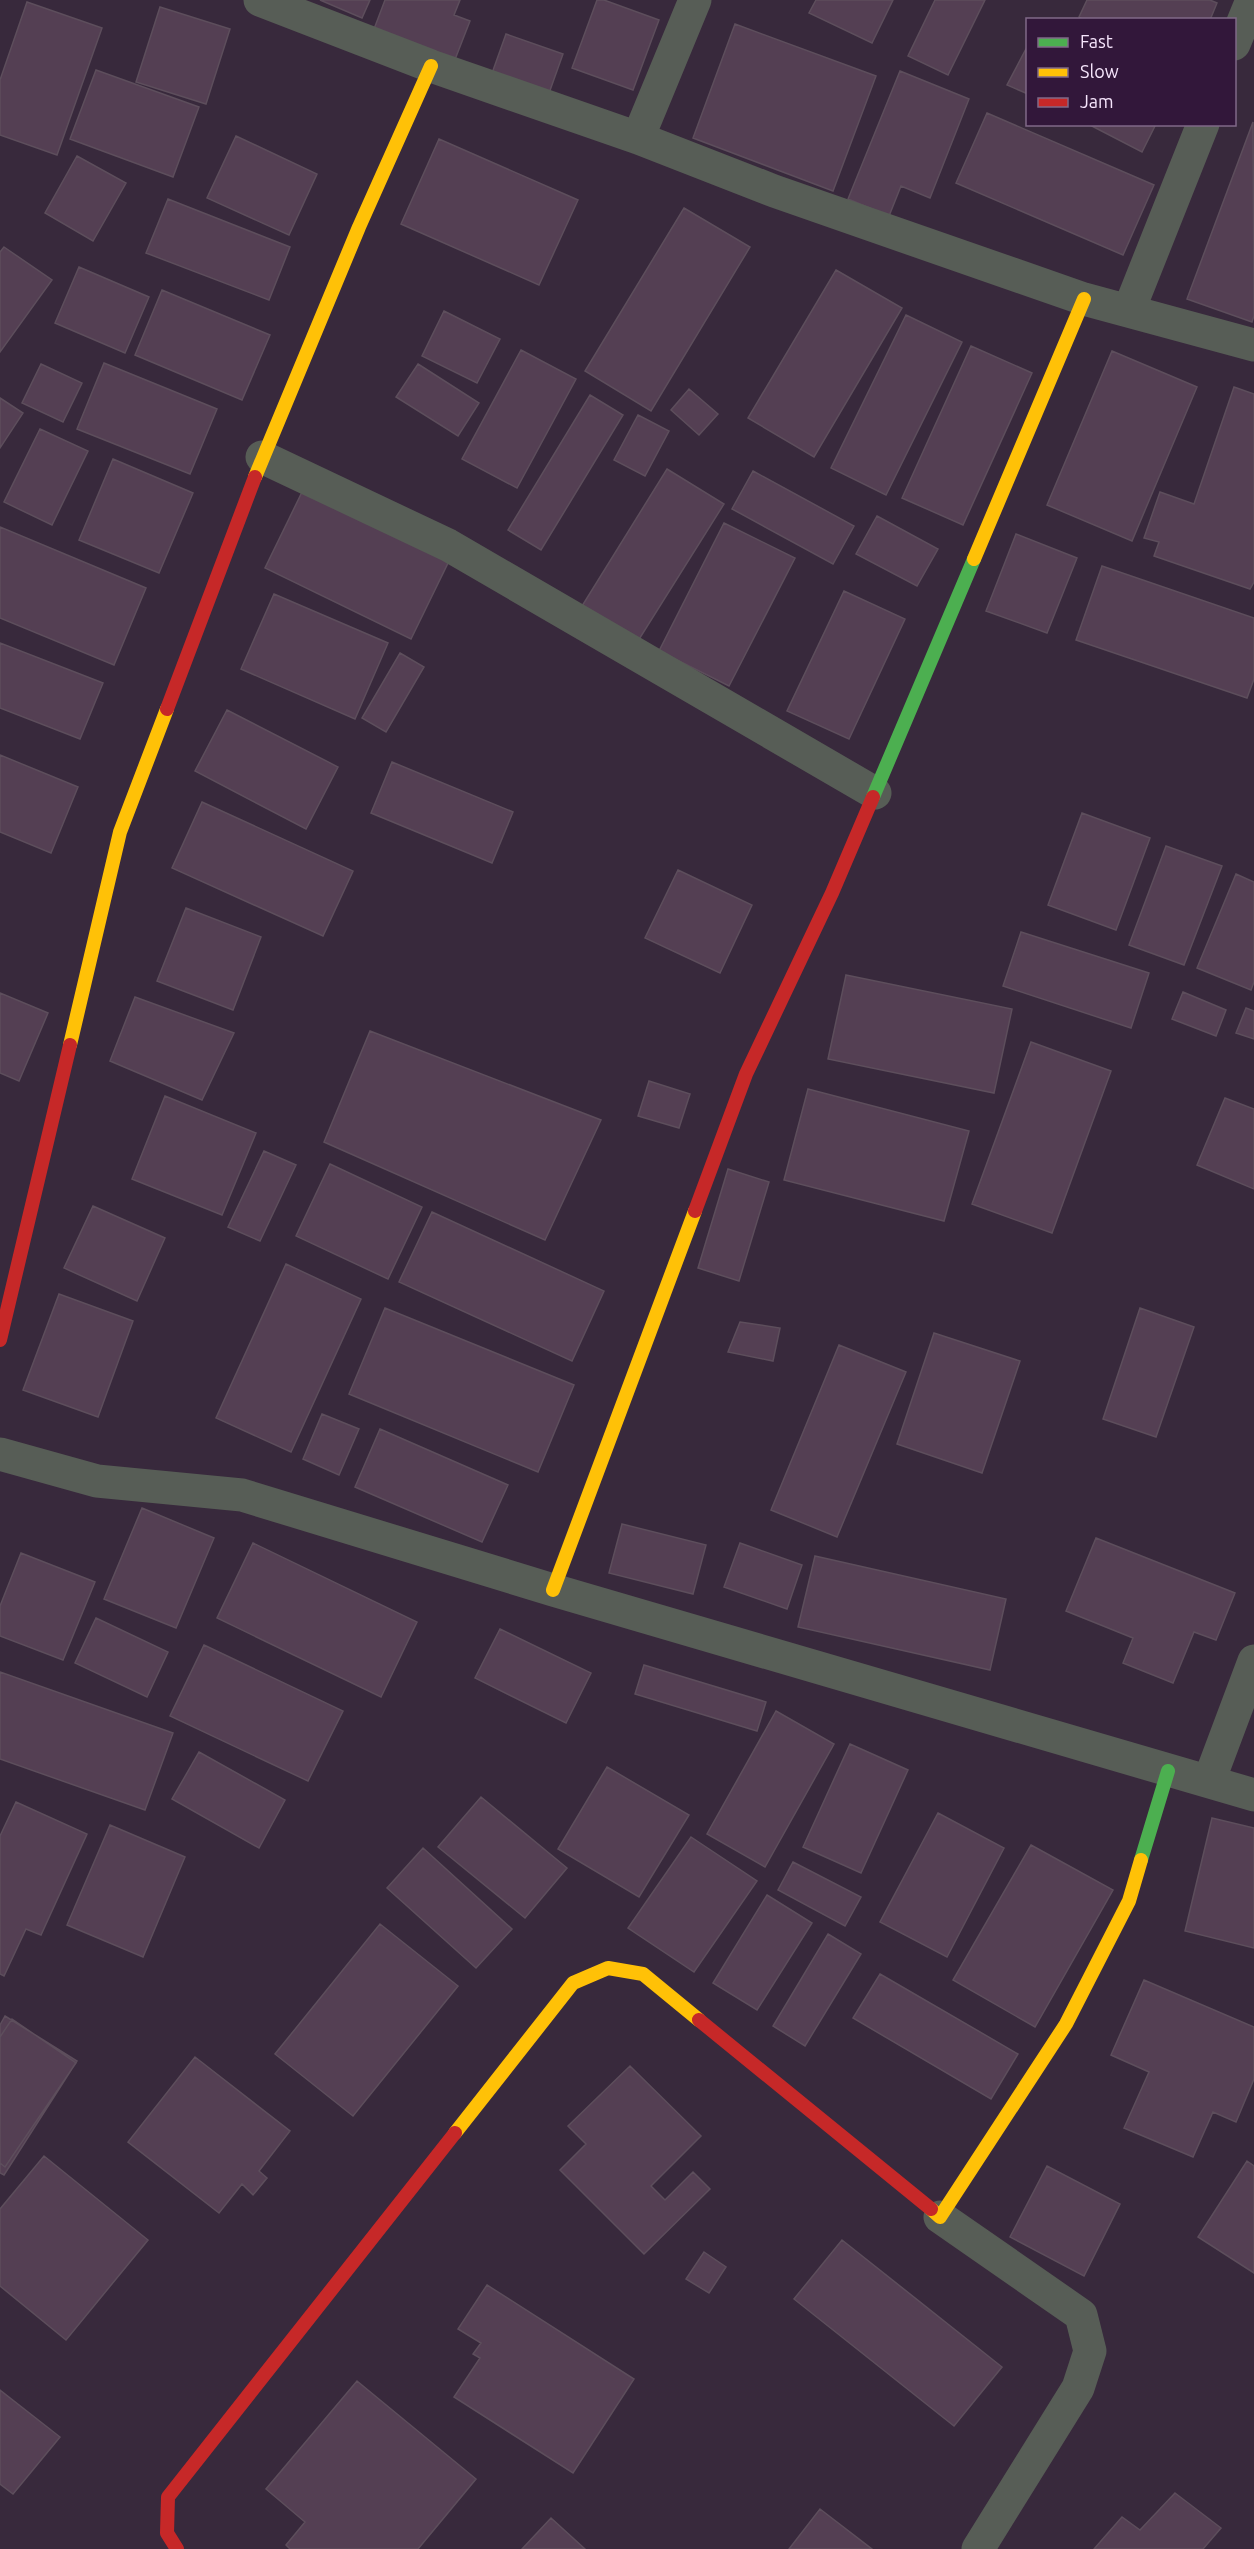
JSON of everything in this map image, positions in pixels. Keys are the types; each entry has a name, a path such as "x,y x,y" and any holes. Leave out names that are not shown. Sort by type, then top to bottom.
{"street":[{"path":"260,0 431,66 638,138 774,191 1084,299 1254,345"},
{"path":"638,138 695,0"},
{"path":"1236,39 1252,0"},
{"path":"0,1340 120,832 262,457 359,227 431,66"},
{"path":"1129,310 1202,126"},
{"path":"553,1590 746,1074 832,893 1084,299"},
{"path":"262,457 448,545 875,793"},
{"path":"0,1454 97,1481 242,1495 553,1590 1254,1795"},
{"path":"1209,1781 1254,1661"},
{"path":"940,2217 1066,2024 1129,1901 1168,1771"},
{"path":"177,2549 167,2533 168,2497 573,1983 608,1968 643,1974 940,2217 1081,2315 1090,2351 1078,2388 978,2549"}],"building":[{"path":"320,0 370,0 362,18"},
{"path":"385,0 460,0 454,15 470,21 454,62 374,29"},
{"path":"597,0 604,0 659,20 633,90 572,68"},
{"path":"816,0 893,0 872,43 809,13"},
{"path":"935,0 985,0 948,75 908,56"},
{"path":"1087,0 1210,0 1217,3 1211,18 1079,17"},
{"path":"27,2 102,28 57,155 0,135 0,80"},
{"path":"160,7 230,29 206,104 136,82"},
{"path":"735,24 876,76 833,191 693,138"},
{"path":"506,34 563,54 548,96 491,76"},
{"path":"1026,49 1026,93 1007,85"},
{"path":"96,70 199,107 173,177 70,139"},
{"path":"900,71 969,99 930,198 901,186 889,216 848,199"},
{"path":"987,113 1154,185 1123,255 956,183"},
{"path":"1253,122 1254,316 1252,322 1187,299"},
{"path":"1092,126 1155,126 1142,152"},
{"path":"236,136 317,174 289,235 207,198"},
{"path":"439,139 578,200 539,285 401,224"},
{"path":"77,156 126,183 93,241 45,213"},
{"path":"168,199 290,247 269,300 146,253"},
{"path":"684,208 750,247 651,411 585,371"},
{"path":"4,247 52,280 0,352 0,252"},
{"path":"79,267 149,297 125,353 55,323"},
{"path":"836,270 902,308 814,457 748,418"},
{"path":"162,290 270,335 242,400 135,355"},
{"path":"444,311 500,339 477,383 422,356"},
{"path":"906,315 962,342 886,495 831,468"},
{"path":"971,346 1032,373 963,525 902,498"},
{"path":"521,350 576,379 517,488 462,459"},
{"path":"1112,351 1197,387 1132,541 1047,505"},
{"path":"104,363 217,409 190,474 77,429"},
{"path":"41,364 82,383 63,422 22,403"},
{"path":"418,364 479,403 458,436 396,397"},
{"path":"1234,387 1254,394 1254,582 1250,589 1154,556 1159,542 1144,538 1160,492 1194,504"},
{"path":"689,389 718,414 699,435 671,410"},
{"path":"590,395 623,415 541,550 508,530"},
{"path":"0,398 23,413 0,448"},
{"path":"638,415 669,431 645,476 614,460"},
{"path":"40,429 88,451 52,525 4,502"},
{"path":"113,459 193,493 159,573 79,540"},
{"path":"667,469 724,504 638,641 582,606"},
{"path":"753,471 854,526 833,564 732,509"},
{"path":"303,490 449,561 411,639 265,568"},
{"path":"877,516 938,549 917,586 856,554"},
{"path":"724,523 795,558 729,686 659,651"},
{"path":"0,527 146,588 114,665 0,618"},
{"path":"1016,534 1077,558 1047,633 986,611"},
{"path":"1102,566 1254,618 1254,679 1247,698 1076,640"},
{"path":"844,591 905,619 849,739 787,711"},
{"path":"274,594 388,643 355,719 241,669"},
{"path":"0,643 103,683 80,739 0,708"},
{"path":"400,653 424,667 386,732 362,718"},
{"path":"227,710 338,767 306,829 195,771"},
{"path":"0,755 78,787 51,853 0,832"},
{"path":"392,762 513,812 492,863 371,813"},
{"path":"202,802 353,871 323,936 172,868"},
{"path":"1082,813 1150,838 1116,930 1048,905"},
{"path":"1166,846 1222,866 1184,965 1129,945"},
{"path":"678,870 752,905 720,973 645,938"},
{"path":"1236,874 1254,882 1254,982 1251,990 1197,968"},
{"path":"186,908 261,937 233,1010 157,981"},
{"path":"1021,932 1149,973 1131,1028 1003,986"},
{"path":"846,975 1012,1009 994,1093 828,1059"},
{"path":"1183,992 1226,1010 1216,1036 1172,1019"},
{"path":"0,993 48,1013 19,1081 0,1073"},
{"path":"135,997 234,1033 202,1100 110,1061"},
{"path":"1246,1008 1254,1011 1254,1039 1236,1033"},
{"path":"370,1031 601,1120 545,1240 324,1142"},
{"path":"1031,1042 1111,1071 1052,1233 972,1204"},
{"path":"649,1081 690,1094 679,1128 638,1116"},
{"path":"808,1089 969,1131 944,1221 784,1180"},
{"path":"165,1096 256,1133 222,1215 132,1179"},
{"path":"1225,1098 1254,1109 1254,1189 1197,1165"},
{"path":"264,1151 296,1165 260,1241 228,1227"},
{"path":"330,1164 422,1207 388,1279 296,1236"},
{"path":"728,1169 769,1182 739,1281 698,1268"},
{"path":"93,1206 165,1238 137,1301 64,1268"},
{"path":"432,1212 604,1291 572,1361 399,1282"},
{"path":"286,1264 361,1299 291,1452 216,1418"},
{"path":"59,1294 133,1321 98,1417 23,1390"},
{"path":"385,1308 574,1385 538,1472 349,1394"},
{"path":"1140,1308 1194,1327 1156,1437 1103,1419"},
{"path":"740,1322 780,1328 773,1361 728,1352"},
{"path":"934,1333 1020,1361 982,1473 897,1444"},
{"path":"839,1345 906,1372 837,1537 771,1510"},
{"path":"322,1414 359,1429 339,1475 303,1459"},
{"path":"380,1429 508,1485 482,1542 355,1487"},
{"path":"142,1508 214,1538 176,1628 104,1599"},
{"path":"622,1524 706,1545 693,1594 609,1573"},
{"path":"1096,1538 1235,1593 1216,1640 1194,1632 1173,1683 1123,1663 1133,1638 1066,1611"},
{"path":"253,1543 417,1622 381,1697 217,1618"},
{"path":"740,1543 802,1565 787,1609 724,1587"},
{"path":"21,1553 95,1582 63,1660 0,1636 0,1606"},
{"path":"815,1556 1006,1599 990,1670 798,1627"},
{"path":"96,1618 168,1652 147,1697 75,1663"},
{"path":"500,1629 591,1673 566,1723 475,1678"},
{"path":"204,1645 343,1711 308,1781 170,1716"},
{"path":"644,1665 766,1702 757,1731 635,1694"},
{"path":"0,1672 173,1733 145,1810 0,1759"},
{"path":"776,1711 834,1744 765,1867 707,1834"},
{"path":"850,1744 908,1770 861,1873 803,1847"},
{"path":"199,1752 285,1800 259,1848 172,1799"},
{"path":"607,1767 689,1815 639,1897 558,1849"},
{"path":"481,1797 567,1868 525,1918 438,1847"},
{"path":"16,1802 87,1834 41,1935 26,1929 4,1976 0,1974 0,1836"},
{"path":"938,1813 1004,1848 947,1957 880,1922"},
{"path":"1212,1818 1254,1828 1254,1948 1185,1931"},
{"path":"110,1825 185,1857 143,1957 67,1925"},
{"path":"691,1837 757,1881 694,1972 628,1928"},
{"path":"1031,1845 1113,1890 1035,2027 953,1980"},
{"path":"423,1848 512,1929 476,1968 387,1888"},
{"path":"793,1862 861,1897 845,1926 778,1890"},
{"path":"767,1895 812,1923 757,2010 713,1983"},
{"path":"380,1924 458,1986 353,2116 275,2054"},
{"path":"828,1934 861,1954 805,2046 773,2026"},
{"path":"880,1974 1018,2054 991,2099 853,2018"},
{"path":"1144,1980 1254,2027 1254,2079 1236,2122 1213,2112 1193,2157 1124,2128 1149,2072 1111,2055"},
{"path":"5,2016 77,2061 4,2175 0,2173 0,2025"},
{"path":"12,2019 76,2063 5,2167 0,2163 0,2037"},
{"path":"195,2057 290,2131 259,2171 267,2178 253,2195 242,2184 219,2213 128,2142"},
{"path":"630,2066 701,2136 651,2186 665,2200 693,2172 710,2189 644,2254 560,2170 586,2144 568,2126"},
{"path":"44,2156 148,2240 66,2340 0,2286 0,2209"},
{"path":"1247,2161 1254,2166 1254,2273 1198,2237"},
{"path":"1047,2166 1120,2204 1084,2276 1010,2237"},
{"path":"842,2240 1002,2367 954,2426 794,2299"},
{"path":"704,2252 726,2267 709,2293 686,2279"},
{"path":"487,2285 634,2379 573,2473 454,2397 480,2358 473,2354 481,2343 458,2329"},
{"path":"357,2381 476,2479 418,2549 290,2549 286,2545 305,2522 266,2489"},
{"path":"0,2390 60,2437 13,2494 0,2484"},
{"path":"1175,2493 1221,2528 1203,2549 1094,2549 1122,2517 1140,2530"},
{"path":"820,2509 872,2549 789,2549"},
{"path":"551,2518 585,2549 522,2549"}],"traffic: fast":[{"path":"873,797 974,559"},
{"path":"1141,1860 1168,1771"}],"traffic: slow":[{"path":"255,477 359,227 431,66"},
{"path":"974,559 1084,299"},
{"path":"70,1045 120,832 167,709"},
{"path":"553,1590 695,1211"},
{"path":"931,2209 940,2217 1066,2024 1129,1901 1141,1860"},
{"path":"455,2133 573,1983 608,1968 643,1974 699,2020"}],"traffic: jam":[{"path":"167,709 255,477"},
{"path":"695,1211 746,1074 832,893 873,797"},
{"path":"0,1340 70,1045"},
{"path":"699,2020 931,2209"},
{"path":"177,2549 167,2533 168,2497 455,2133"}]}
